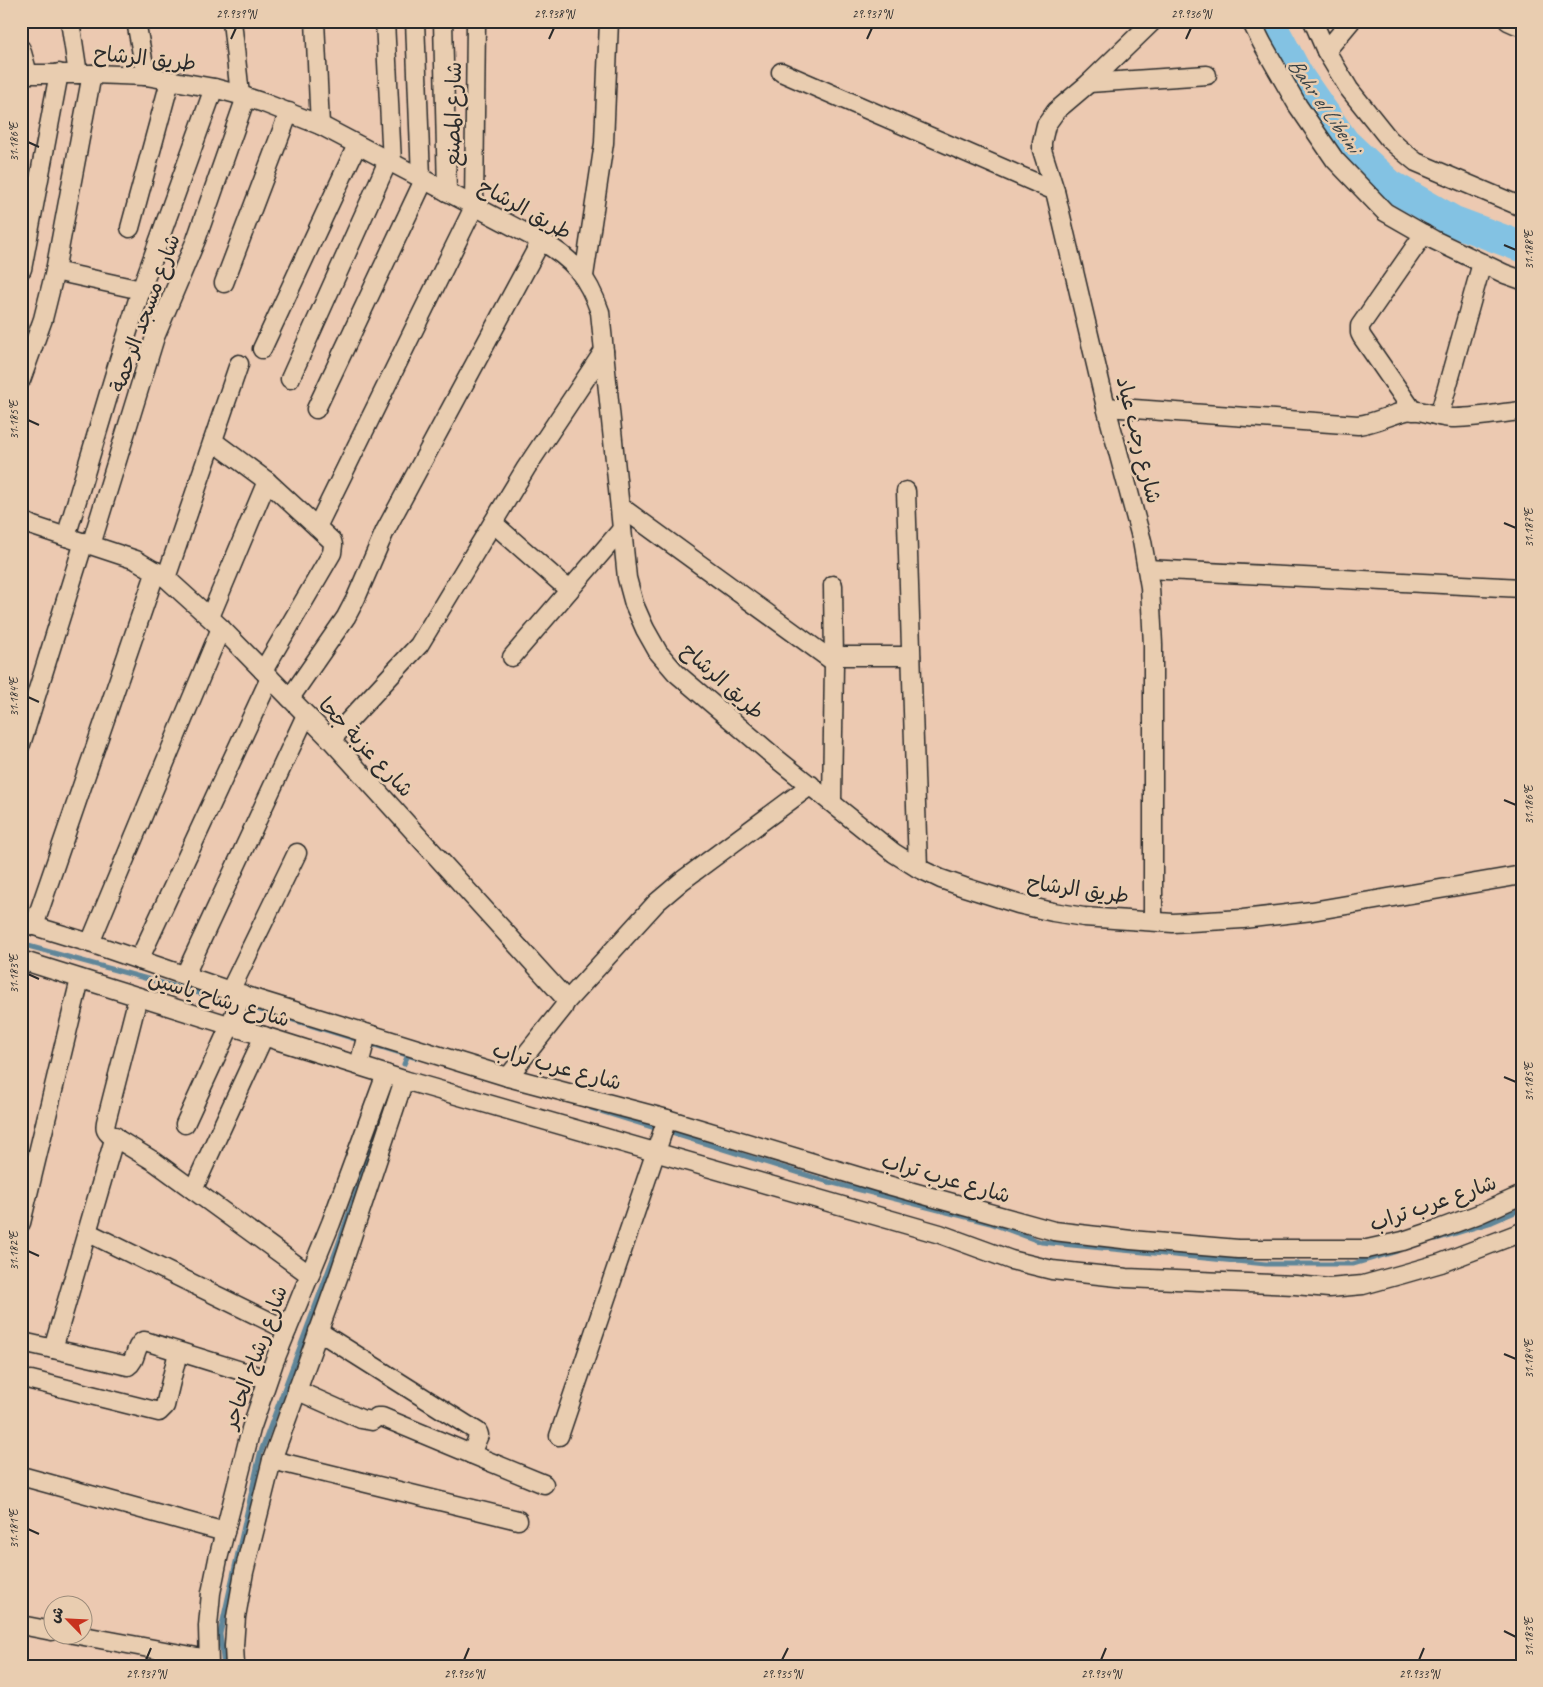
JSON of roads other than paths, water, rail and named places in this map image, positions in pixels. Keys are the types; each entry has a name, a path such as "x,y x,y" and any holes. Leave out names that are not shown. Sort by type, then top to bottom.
{"street":[{"path":"21,380 43,319 55,271 85,74 70,21"},
{"path":"136,21 146,76"},
{"path":"232,21 243,96"},
{"path":"315,21 320,125"},
{"path":"290,379 390,162 385,21"},
{"path":"316,409 422,179 416,21"},
{"path":"443,21 447,192"},
{"name":"شارع المصنع","path":"474,207 476,21"},
{"path":"584,276 604,143 609,21"},
{"name":"شارع رجب عياد","path":"1153,21 1089,83 1056,111 1050,118 1043,133 1042,150 1054,191 1147,569 1153,613 1153,921"},
{"path":"1251,21 1262,44 1298,106 1335,160 1384,212 1482,263 1522,280"},
{"path":"1313,21 1326,51 1349,89 1389,139 1416,162 1522,207"},
{"path":"1326,51 1351,21"},
{"path":"21,49 25,74"},
{"path":"781,72 1054,191"},
{"path":"22,269 59,73"},
{"name":"طريق الرشاح","path":"25,74 59,73 146,76 214,88 243,96 320,125 540,240 572,262 584,276 594,293 600,312 627,578 634,604 644,629 658,652 676,673 777,759 894,853 918,868 964,887 1018,904 1053,912 1084,917 1173,922 1243,919 1312,911 1522,875"},
{"path":"1089,83 1207,75"},
{"path":"130,228 170,80"},
{"path":"66,537 141,290 214,88"},
{"name":"شارع مسجد الرحمة","path":"21,744 156,337 196,240 243,96"},
{"path":"224,283 289,112"},
{"path":"262,349 357,145"},
{"path":"317,527 474,207"},
{"path":"1413,411 1360,334 1360,326 1424,234"},
{"path":"290,698 346,617 397,507 540,240"},
{"path":"1439,416 1482,263"},
{"path":"55,271 141,290"},
{"path":"331,740 419,645 536,452 604,351"},
{"path":"28,924 212,441 239,364"},
{"path":"1106,407 1358,425 1373,423 1406,411 1454,418 1522,411"},
{"path":"139,960 267,674 332,553 334,545 332,541 267,481 212,441"},
{"path":"90,943 215,622 267,481"},
{"path":"906,491 918,868"},
{"path":"621,507 834,659 912,656"},
{"name":"شارع عزبة جحا","path":"21,520 136,560 161,574 215,622 331,740 564,997 565,1003"},
{"path":"493,523 569,590"},
{"path":"512,656 622,529"},
{"path":"1147,569 1522,588"},
{"path":"832,802 833,585"},
{"path":"185,975 306,715"},
{"path":"508,1077 565,1003 657,902 683,880 811,785"},
{"path":"185,1124 297,853"},
{"name":"شارع رشاح ياسين","path":"28,924 185,975 235,1006 363,1049 386,1074 404,1080"},
{"name":"شارع رشاح ياسين","path":"21,960 138,998 235,1006 264,1036 363,1049"},
{"path":"21,1223 80,979"},
{"path":"138,998 105,1128 109,1134 155,1162 310,1275"},
{"path":"193,1190 264,1036"},
{"name":"شارع عرب تراب","path":"363,1049 508,1077 1054,1231 1238,1249 1367,1249 1403,1241 1439,1229 1522,1195"},
{"name":"شارع رشاح الحاجر","path":"209,1662 208,1626 211,1593 251,1429 267,1379 348,1179 386,1074"},
{"path":"235,1666 236,1617 248,1555 272,1460 339,1274 404,1080 657,1148 940,1234 1011,1260 1052,1270 1090,1275 1295,1284 1329,1288 1363,1285 1441,1263 1522,1232"},
{"path":"559,1436 666,1123"},
{"path":"53,1349 114,1136"},
{"path":"87,1232 287,1330"},
{"path":"318,1331 478,1432 479,1435 471,1454"},
{"path":"27,1343 128,1366 132,1362 138,1344 142,1341 267,1379"},
{"path":"31,1380 159,1412 165,1406 178,1352"},
{"path":"296,1390 362,1419 372,1421 377,1417 382,1417 544,1484"},
{"path":"272,1460 518,1520"},
{"path":"21,1476 225,1532"},
{"path":"21,1625 42,1629"},
{"path":"92,1638 209,1662"}],"waterway":[{"name":"Bahr el Libeini","path":"1269,21 1300,79 1344,142 1390,185 1453,221 1522,247"},
{"path":"21,944 271,1013 417,1058"},
{"path":"404,1064 408,1055"},
{"path":"591,1108 829,1182 990,1223 1041,1242 1266,1264 1353,1264 1397,1251"},
{"path":"224,1666 220,1634 260,1454 337,1248 378,1129"},
{"path":"1436,1239 1492,1222 1522,1209"}]}
